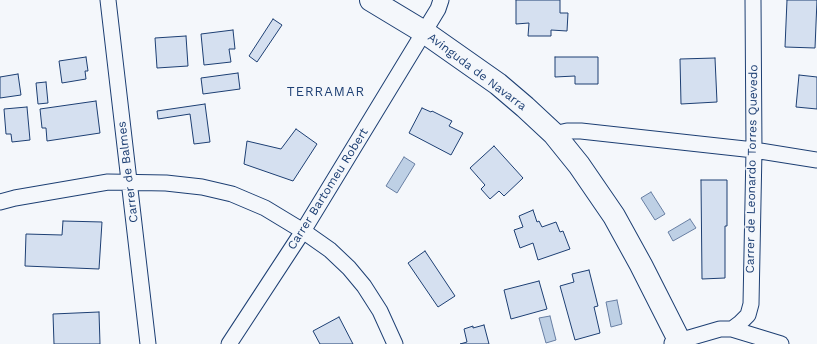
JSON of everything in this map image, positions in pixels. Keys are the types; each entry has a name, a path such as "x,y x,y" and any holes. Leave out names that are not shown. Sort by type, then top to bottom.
{"street":[{"name":"Carrer de Balmes","path":"108,0 148,344"},
{"name":"Avinguda de Navarra","path":"371,0 424,32 498,84 554,134 579,165 614,216 676,343"},
{"name":"Carrer Bartomeu Robert","path":"229,344 303,231 438,9 441,0"},
{"name":"Carrer de Leonardo Torres Quevedo","path":"732,329 748,315 751,304 754,150 753,0"},
{"path":"554,134 567,131 581,131 754,150 817,160"},
{"path":"0,202 15,198 108,182 202,187 232,194 265,208 303,231 330,250 349,268 364,286 380,311 395,344"},
{"path":"676,343 720,329 732,329 781,344"}],"water":[{"path":"404,157 415,164 397,193 386,186"},
{"path":"651,192 665,214 655,220 641,198"},
{"path":"690,219 696,228 673,241 668,232"},
{"path":"617,300 622,324 611,327 606,302"},
{"path":"550,316 556,340 546,343 539,318"}],"building":[{"path":"516,0 560,0 560,13 568,13 567,31 551,30 551,36 528,36 529,23 516,24"},
{"path":"787,0 817,0 815,48 785,47"},
{"path":"273,19 282,25 257,62 249,56"},
{"path":"233,30 235,49 229,49 231,62 204,65 201,34"},
{"path":"186,36 188,66 157,68 155,38"},
{"path":"86,57 88,71 85,71 86,79 62,83 59,61"},
{"path":"555,57 598,57 598,84 575,84 575,76 555,77"},
{"path":"715,58 717,102 681,104 680,59"},
{"path":"238,73 240,89 203,94 201,78"},
{"path":"18,74 21,95 0,98 0,77"},
{"path":"799,75 817,77 817,109 796,107"},
{"path":"46,82 48,103 38,104 36,83"},
{"path":"96,101 100,133 47,141 46,128 42,128 40,109"},
{"path":"205,104 210,142 194,144 190,114 158,119 157,111"},
{"path":"27,107 30,140 12,142 11,134 6,134 4,109"},
{"path":"422,108 431,112 432,111 452,121 449,126 463,133 451,155 409,133"},
{"path":"296,129 317,144 293,181 244,164 247,141 281,149"},
{"path":"494,146 523,178 504,196 499,191 490,199 481,189 485,185 470,168"},
{"path":"701,180 727,180 725,278 702,279"},
{"path":"533,210 537,222 539,221 542,227 556,222 560,232 563,231 570,249 538,260 533,243 520,248 514,230 523,227 519,216"},
{"path":"63,221 102,222 99,269 25,266 26,234 62,235"},
{"path":"425,251 455,296 438,307 408,263"},
{"path":"589,270 598,306 594,307 600,333 575,340 560,286 574,282 572,274"},
{"path":"539,281 547,309 511,319 504,290"},
{"path":"99,312 100,344 54,344 53,314"},
{"path":"339,317 353,344 320,344 313,331"},
{"path":"484,325 489,344 460,344 467,342 464,329"}],"district":[{"name":"TERRAMAR","path":"326,92"}]}
